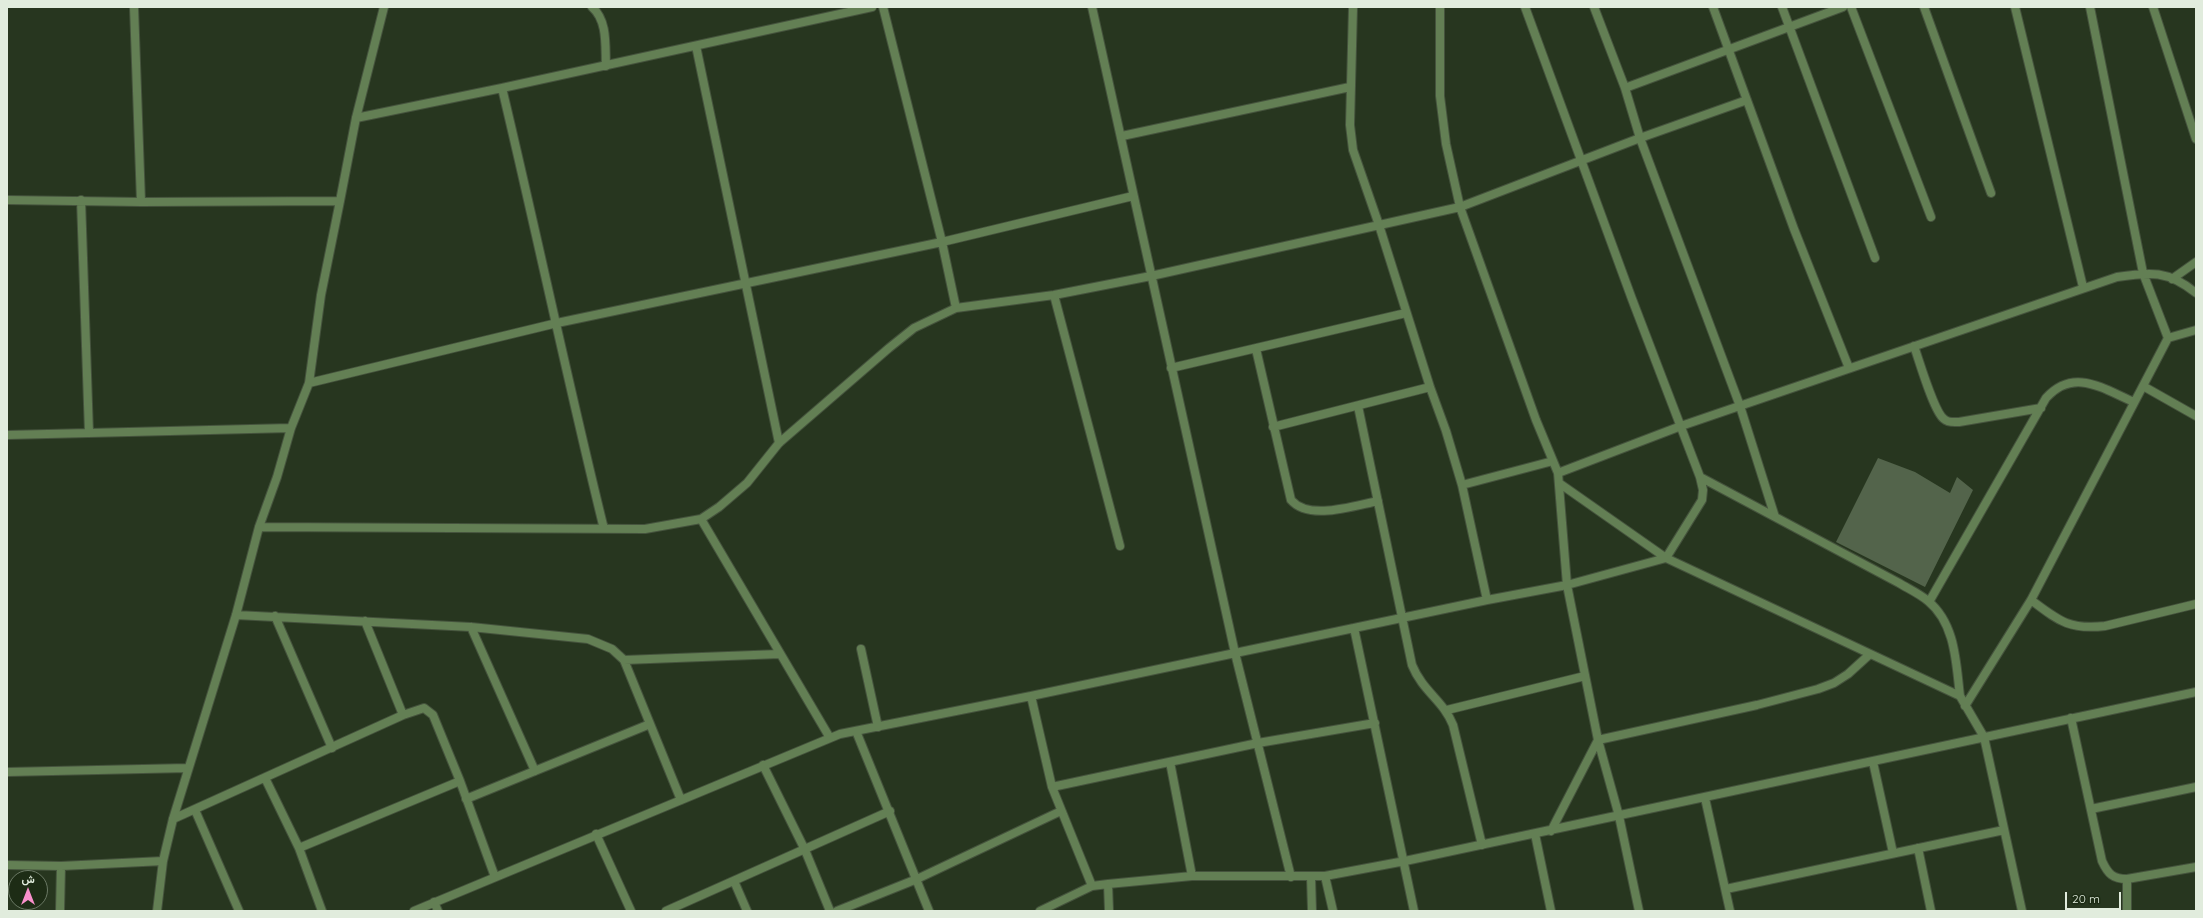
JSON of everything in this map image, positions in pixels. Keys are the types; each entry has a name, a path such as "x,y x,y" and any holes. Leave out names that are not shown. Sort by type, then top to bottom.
{"street":[{"path":"134,7 141,202"},
{"path":"156,911 163,861 173,819 236,614 259,527 277,477 291,428 309,383 321,295 356,118 384,7"},
{"path":"592,7 598,12 604,26 606,66"},
{"path":"356,118 606,66 872,7"},
{"path":"884,7 942,242 956,308"},
{"path":"1092,7 1122,136 1133,196 1235,653 1291,877"},
{"path":"1353,7 1350,86 1350,125 1353,150 1379,225 1430,387 1446,431 1462,486 1487,600"},
{"path":"1440,7 1439,52 1442,120 1460,207 1534,413 1558,473 1567,585 1598,740 1620,816 1639,911"},
{"path":"414,911 596,834 840,734 1031,696 1487,600 1567,585 1666,558 1702,500 1700,477 1580,160 1525,7"},
{"path":"1594,7 1625,88 1640,138 1740,406 1775,517"},
{"path":"1713,7 1794,229 1849,368"},
{"path":"1782,7 1875,258"},
{"path":"1625,88 1843,7"},
{"path":"1851,7 1931,217"},
{"path":"1924,7 1991,193"},
{"path":"2015,7 2083,287"},
{"path":"2090,7 2142,273 2168,338"},
{"path":"2153,7 2196,139"},
{"path":"696,46 779,443"},
{"path":"1122,136 1350,86"},
{"path":"502,88 557,323 575,412 604,529"},
{"path":"259,527 645,529 701,518 719,507 747,483 779,443 914,328 956,308 1054,295 1151,276 1460,207 1580,160 1747,100"},
{"path":"309,383 557,323 942,242 1133,196"},
{"path":"7,200 141,202 340,201"},
{"path":"81,200 89,433"},
{"path":"2172,278 2196,262"},
{"path":"1558,473 1681,426 2083,287 2117,277 2142,273 2157,273 2172,278 2196,293"},
{"path":"1054,295 1120,546"},
{"path":"1171,368 1406,313"},
{"path":"1966,706 2031,600 2168,338 2196,330"},
{"path":"1914,346 1936,407 1944,419 1950,422 1970,421 2041,408"},
{"path":"1256,349 1291,500 1296,506 1312,512 1378,501"},
{"path":"1929,602 2041,408 2055,388 2068,382 2079,381 2091,384 2134,402"},
{"path":"2142,386 2196,416"},
{"path":"1274,427 1430,387"},
{"path":"1358,406 1412,665 1425,688 1447,710 1453,725 1482,845"},
{"path":"7,435 291,428"},
{"path":"1462,486 1553,462"},
{"path":"1700,477 1899,583 1929,602 1945,622 1953,643 1960,696 1984,737 2022,911"},
{"path":"1559,483 1666,558 1960,696"},
{"path":"701,518 830,738"},
{"path":"2031,600 2057,620 2073,626 2090,628 2105,626 2196,604"},
{"path":"236,614 471,627 588,639 612,649 624,660 681,800"},
{"path":"275,616 332,748"},
{"path":"365,621 403,715"},
{"path":"471,627 535,771"},
{"path":"1354,628 1405,861 1414,911"},
{"path":"860,648 878,727"},
{"path":"624,660 780,654"},
{"path":"1598,740 1757,705 1818,689 1834,683 1848,674 1870,654"},
{"path":"1447,710 1585,676"},
{"path":"1040,911 1092,886 1192,876 1325,876 1405,861 2196,692"},
{"path":"1031,696 1052,787 1092,886"},
{"path":"173,819 403,715 424,708 433,715 460,781 495,877"},
{"path":"2071,718 2105,869 2109,874 2117,879 2127,880 2196,867"},
{"path":"1052,787 1258,743 1375,723"},
{"path":"466,799 650,724"},
{"path":"856,731 890,811 929,911"},
{"path":"1551,831 1598,740"},
{"path":"1170,762 1192,876"},
{"path":"1873,762 1893,853"},
{"path":"763,765 805,850 830,911"},
{"path":"7,772 188,768"},
{"path":"265,778 299,848 322,911"},
{"path":"299,848 460,781"},
{"path":"2091,809 2196,787"},
{"path":"1705,798 1730,911"},
{"path":"195,810 239,911"},
{"path":"666,911 890,811"},
{"path":"837,911 917,880 1061,811"},
{"path":"1726,888 2004,830"},
{"path":"596,834 631,911"},
{"path":"1535,834 1551,911"},
{"path":"1918,848 1931,911"},
{"path":"7,865 61,866 163,861"},
{"path":"60,911 61,866"},
{"path":"1325,876 1333,911"},
{"path":"1311,877 1312,911"},
{"path":"2127,880 2127,911"},
{"path":"734,881 746,911"},
{"path":"1108,884 1109,911"},
{"path":"434,902 438,911"}],"building":[{"path":"1878,458 1915,472 1950,493 1957,477 1973,490 1925,587 1836,542"}]}
